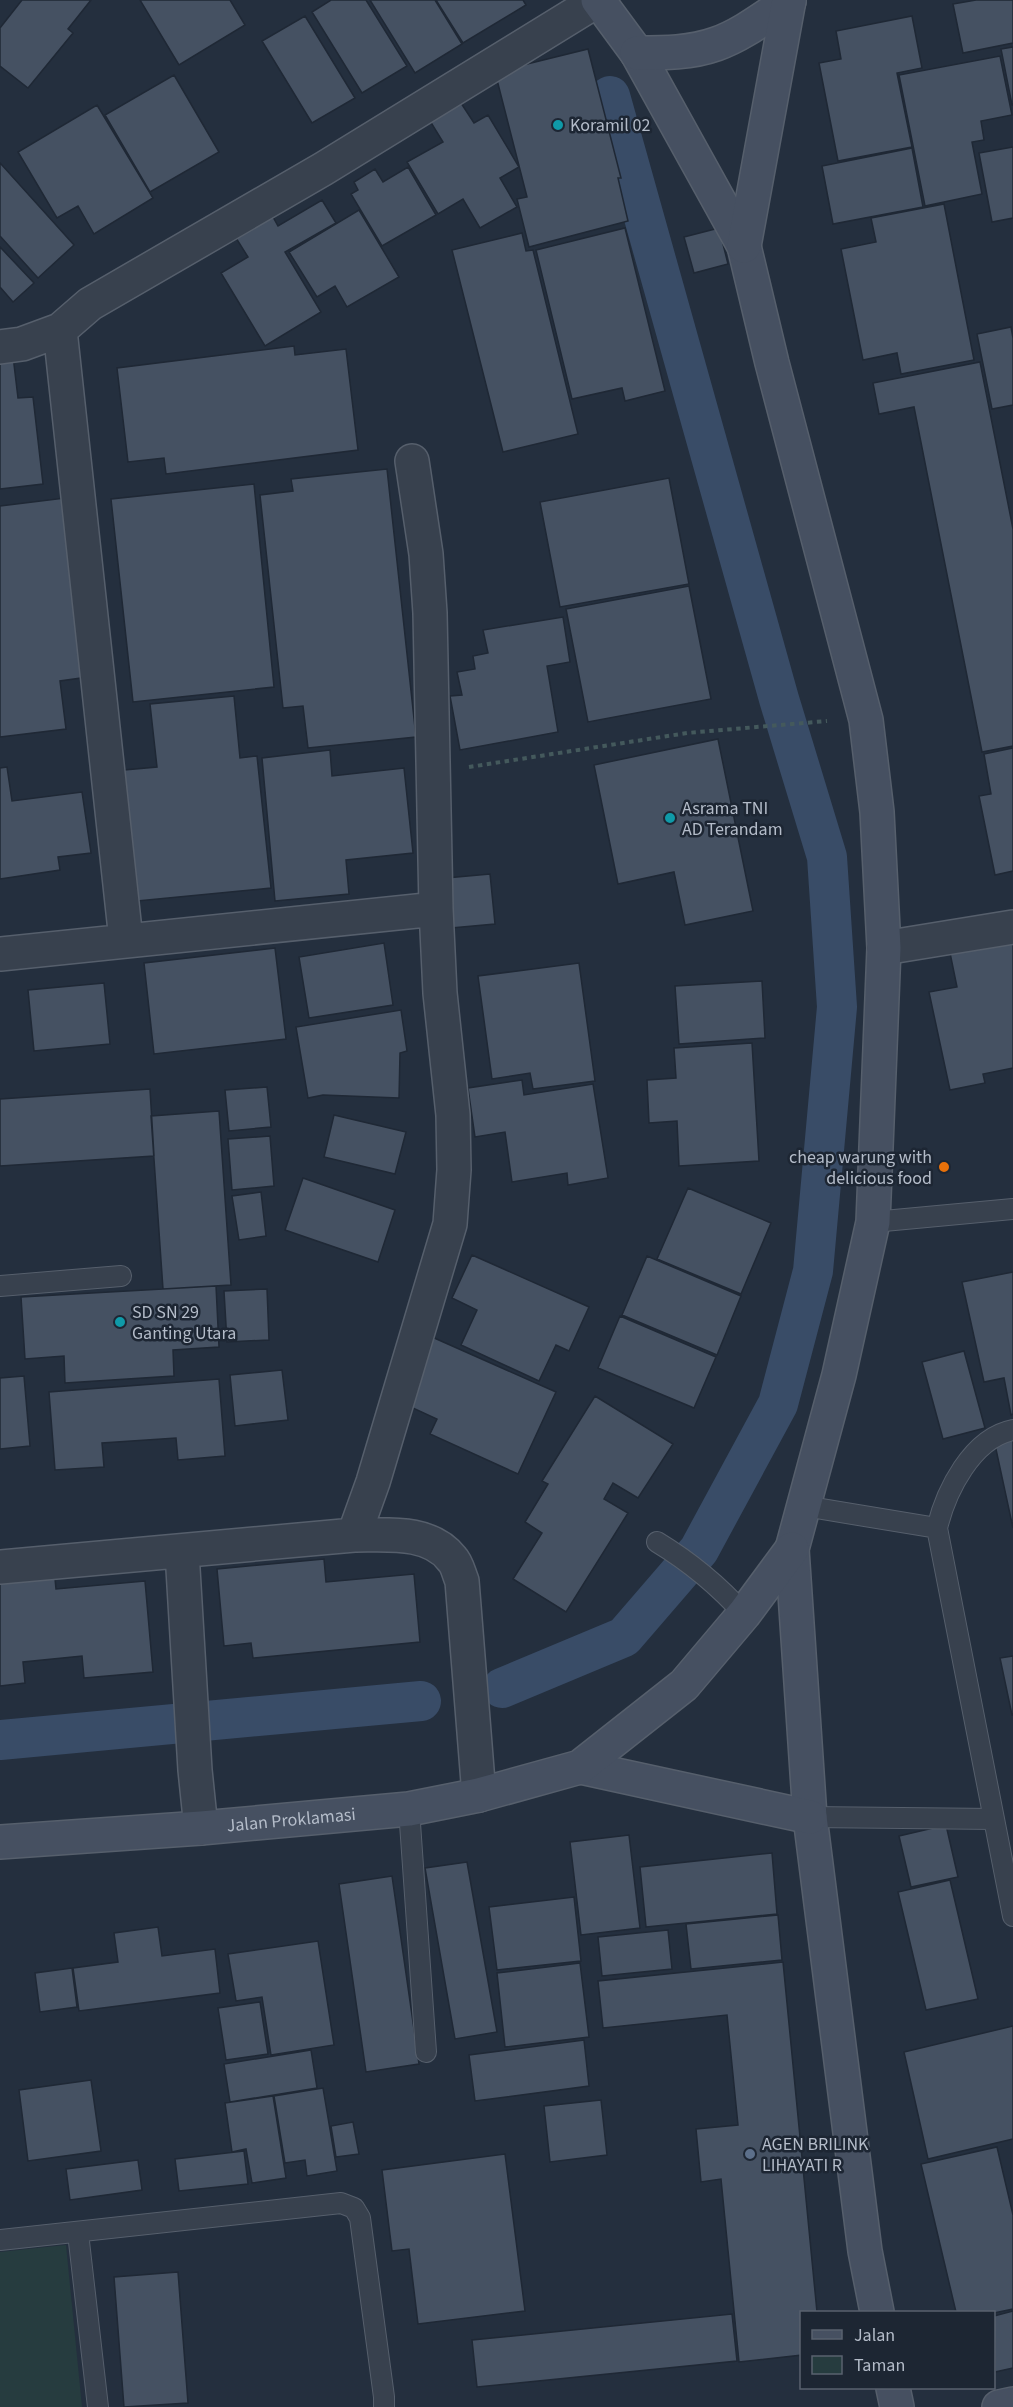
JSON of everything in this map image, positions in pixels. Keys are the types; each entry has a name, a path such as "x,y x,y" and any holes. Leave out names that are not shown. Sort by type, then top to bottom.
{"main road":[{"path":"598,0 637,53 744,246 772,363 866,720 877,812 884,948 873,1222 839,1375 792,1549 810,1817 866,2251 877,2311"},
{"path":"637,53 677,53 717,44 754,24 789,0"},
{"path":"744,246 789,0"},
{"path":"580,1767 684,1685 744,1614 792,1549"},
{"path":"580,1767 810,1817"},
{"name":"Jalan Proklamasi","path":"0,1842 201,1828 409,1809 479,1795 580,1767"},
{"path":"893,2389 897,2407"},
{"path":"999,2407 1013,2404"}],"street":[{"path":"0,347 22,344 60,330 90,304 323,169 598,0"},
{"path":"60,330 126,940"},
{"path":"354,1535 373,1482 450,1224 454,1170 453,1115 440,993 436,909 437,867 430,602 426,554 412,461"},
{"path":"0,954 436,909"},
{"path":"884,948 1013,927"},
{"path":"0,1568 354,1535 405,1535 433,1542 453,1559 462,1581 479,1795"},
{"path":"182,1552 195,1770 201,1828"}],"lane":[{"path":"873,1222 1013,1209"},
{"path":"0,1286 121,1276"},
{"path":"1013,1430 995,1435 983,1443 970,1459 943,1504 937,1528 1013,1916"},
{"path":"804,1506 937,1528"},
{"path":"657,1542 679,1555 721,1588 744,1614"},
{"path":"409,1809 426,2052"},
{"path":"810,1817 994,1819"},
{"path":"0,2241 341,2203 354,2208 360,2218 384,2407"},
{"path":"78,2233 98,2407"}],"path":[{"path":"433,773 687,733 821,721"}],"green space":[{"path":"66,2245 82,2407 0,2407 0,2252"}],"building":[{"path":"22,0 91,0 68,29 73,33 28,88 0,66 0,28"},
{"path":"140,0 230,0 245,25 179,65"},
{"path":"331,0 366,0 407,66 362,93 312,12"},
{"path":"370,0 435,0 462,44 415,73"},
{"path":"436,0 523,0 526,5 463,43"},
{"path":"976,0 1013,0 1013,43 963,53 953,4"},
{"path":"305,16 355,98 312,123 262,41"},
{"path":"912,16 922,68 897,73 912,147 838,161 819,63 841,59 836,31"},
{"path":"1013,47 1013,105 1012,105 1001,49"},
{"name":"Koramil 02","path":"588,49 621,178 618,178 628,221 529,247 517,199 527,197 495,72"},
{"path":"1000,56 1012,115 981,121 984,140 972,142 982,194 925,206 899,75"},
{"path":"174,75 219,152 150,192 105,115"},
{"path":"461,103 474,123 488,115 519,167 500,178 517,207 480,228 463,199 438,214 407,162 443,142 430,121"},
{"path":"97,105 153,198 94,234 78,206 57,218 18,152"},
{"path":"1013,147 1013,218 992,222 979,153"},
{"path":"912,148 923,207 833,224 822,166"},
{"path":"0,163 74,245 38,278 0,236"},
{"path":"408,167 436,215 382,246 351,194 358,190 354,182 375,169 383,182"},
{"path":"322,200 336,223 285,252 321,312 265,346 221,273 248,257 231,230 268,208 278,226"},
{"path":"944,204 974,360 901,374 897,353 863,360 841,249 876,242 871,218"},
{"path":"359,210 399,277 347,307 335,286 317,297 289,252"},
{"path":"625,228 665,391 625,401 622,388 572,399 536,250"},
{"path":"719,228 728,264 694,273 684,237"},
{"path":"522,233 526,251 533,250 578,434 503,452 452,250"},
{"path":"0,247 34,283 13,302 0,287"},
{"path":"1011,327 1013,405 992,409 977,334"},
{"path":"294,346 295,355 346,349 358,450 166,474 164,458 128,462 117,368"},
{"path":"13,356 18,398 33,397 43,484 0,489 0,357"},
{"path":"980,362 1013,529 1013,746 982,752 914,407 879,414 873,383"},
{"path":"387,469 416,737 308,748 303,706 283,708 260,495 293,491 291,479"},
{"path":"669,478 689,584 560,607 540,502"},
{"path":"254,484 274,687 133,702 111,499"},
{"path":"65,498 88,677 60,681 66,729 0,737 0,506"},
{"path":"689,586 711,699 588,722 566,609"},
{"path":"563,617 570,662 547,666 558,732 460,750 450,696 462,695 457,672 475,669 473,656 488,653 483,630"},
{"path":"234,696 240,758 257,756 271,888 137,901 124,770 157,767 150,704"},
{"name":"Asrama TNI AD Terandam","path":"718,739 753,911 685,925 674,872 618,884 594,765"},
{"path":"1013,748 1013,871 995,875 979,796 991,794 984,754"},
{"path":"330,750 332,776 404,768 413,853 346,860 349,894 275,901 262,758"},
{"path":"7,767 12,801 82,792 91,853 58,857 60,870 0,879 0,768"},
{"path":"490,874 495,924 451,928 446,878"},
{"path":"1013,935 1013,1068 983,1074 985,1083 950,1090 929,992 957,987 949,948"},
{"path":"384,943 393,1005 309,1018 299,957"},
{"path":"275,948 286,1039 154,1054 144,963"},
{"path":"579,963 595,1081 533,1089 530,1073 492,1079 478,976"},
{"path":"762,981 765,1038 679,1044 675,986"},
{"path":"104,983 110,1044 34,1051 28,990"},
{"path":"401,1010 407,1051 400,1053 399,1098 323,1095 308,1098 296,1027"},
{"path":"752,1043 759,1161 679,1166 677,1121 649,1123 647,1080 676,1078 674,1048"},
{"path":"522,1080 524,1095 593,1084 608,1178 568,1185 567,1173 512,1182 505,1132 475,1137 468,1088"},
{"path":"267,1087 271,1127 229,1131 225,1090"},
{"path":"150,1089 154,1156 0,1166 0,1099"},
{"path":"219,1111 231,1285 163,1289 151,1116"},
{"path":"334,1115 406,1132 395,1174 324,1157"},
{"path":"270,1136 274,1186 232,1190 228,1139"},
{"path":"303,1178 395,1210 378,1262 285,1230"},
{"path":"688,1188 771,1223 741,1294 657,1259"},
{"path":"261,1192 266,1236 239,1240 232,1196"},
{"path":"472,1255 589,1307 569,1351 556,1345 539,1381 461,1345 477,1310 452,1298"},
{"path":"647,1256 741,1296 717,1355 622,1315"},
{"path":"1013,1272 1013,1414 1011,1415 1004,1378 984,1382 962,1282"},
{"name":"SD SN 29 Ganting Utara","path":"216,1286 219,1347 173,1350 174,1376 65,1383 64,1356 25,1359 21,1297"},
{"path":"267,1289 269,1340 227,1342 224,1291"},
{"path":"620,1316 716,1357 694,1408 598,1368"},
{"path":"432,1337 556,1392 518,1474 430,1434 437,1419 402,1403"},
{"path":"964,1351 985,1428 943,1439 922,1362"},
{"path":"282,1370 288,1420 235,1426 230,1375"},
{"path":"24,1376 30,1446 0,1449 0,1378"},
{"path":"219,1379 225,1456 178,1460 176,1438 102,1443 104,1467 55,1470 49,1392"},
{"path":"595,1396 673,1444 638,1498 613,1483 604,1499 628,1513 566,1612 513,1579 542,1533 525,1522 548,1484 542,1481"},
{"path":"1013,1436 1013,1528 994,1440"},
{"path":"324,1559 326,1582 414,1574 420,1642 253,1658 251,1643 224,1646 217,1569"},
{"path":"54,1568 56,1589 145,1581 153,1672 84,1678 82,1656 23,1662 25,1683 0,1686 0,1573"},
{"path":"1013,1656 1013,1715 1012,1715 1000,1658"},
{"path":"946,1825 958,1877 911,1887 899,1836"},
{"path":"629,1835 640,1928 581,1935 570,1842"},
{"path":"772,1853 777,1914 646,1927 640,1867"},
{"path":"467,1862 497,2032 455,2039 425,1868"},
{"path":"392,1876 419,2064 366,2072 339,1884"},
{"path":"950,1880 978,1999 926,2010 898,1892"},
{"path":"574,1897 581,1961 497,1970 489,1907"},
{"path":"778,1915 782,1960 691,1969 686,1924"},
{"path":"158,1927 162,1956 215,1949 220,1993 79,2011 73,1968 118,1962 114,1933"},
{"path":"668,1930 672,1969 602,1976 598,1937"},
{"path":"318,1941 334,2045 271,2055 262,1997 236,2001 228,1954"},
{"name":"AGEN BRILINK LIHAYATI R","path":"783,1962 817,2311 800,2311 800,2355 739,2362 721,2179 701,2182 696,2129 738,2125 727,2015 603,2028 598,1981"},
{"path":"580,1963 589,2037 505,2047 497,1973"},
{"path":"72,1968 77,2007 40,2012 35,1973"},
{"path":"260,2002 268,2054 226,2060 218,2008"},
{"path":"1013,2026 1013,2139 928,2159 904,2052"},
{"path":"584,2040 589,2086 475,2101 469,2055"},
{"path":"311,2050 317,2088 230,2102 224,2064"},
{"path":"91,2080 101,2151 28,2161 19,2090"},
{"path":"323,2088 337,2171 307,2176 305,2160 285,2163 274,2096"},
{"path":"273,2096 286,2178 252,2183 246,2149 232,2152 225,2103"},
{"path":"601,2100 607,2155 550,2162 544,2106"},
{"path":"353,2122 359,2154 336,2157 331,2126"},
{"path":"997,2147 1013,2215 1013,2309 995,2313 956,2311 921,2164"},
{"path":"244,2151 248,2184 179,2191 175,2159"},
{"path":"505,2154 525,2311 418,2324 409,2249 392,2251 382,2170"},
{"path":"138,2160 142,2190 70,2200 66,2169"},
{"path":"178,2272 188,2403 124,2407 114,2277"},
{"path":"1013,2311 1013,2368 995,2372 995,2316"},
{"path":"732,2314 737,2361 477,2387 472,2340"}],"waterway":[{"path":"502,1688 624,1637 699,1550 778,1404 813,1271 837,1007 827,857 779,699 610,96"},
{"path":"0,1740 421,1701"}],"place":[{"name":"Koramil 02","path":"558,125"},
{"name":"Asrama TNI AD Terandam","path":"670,818"},
{"name":"cheap warung with delicious food","path":"944,1167"},
{"name":"SD SN 29 Ganting Utara","path":"120,1322"},
{"name":"AGEN BRILINK LIHAYATI R","path":"750,2154"}]}
